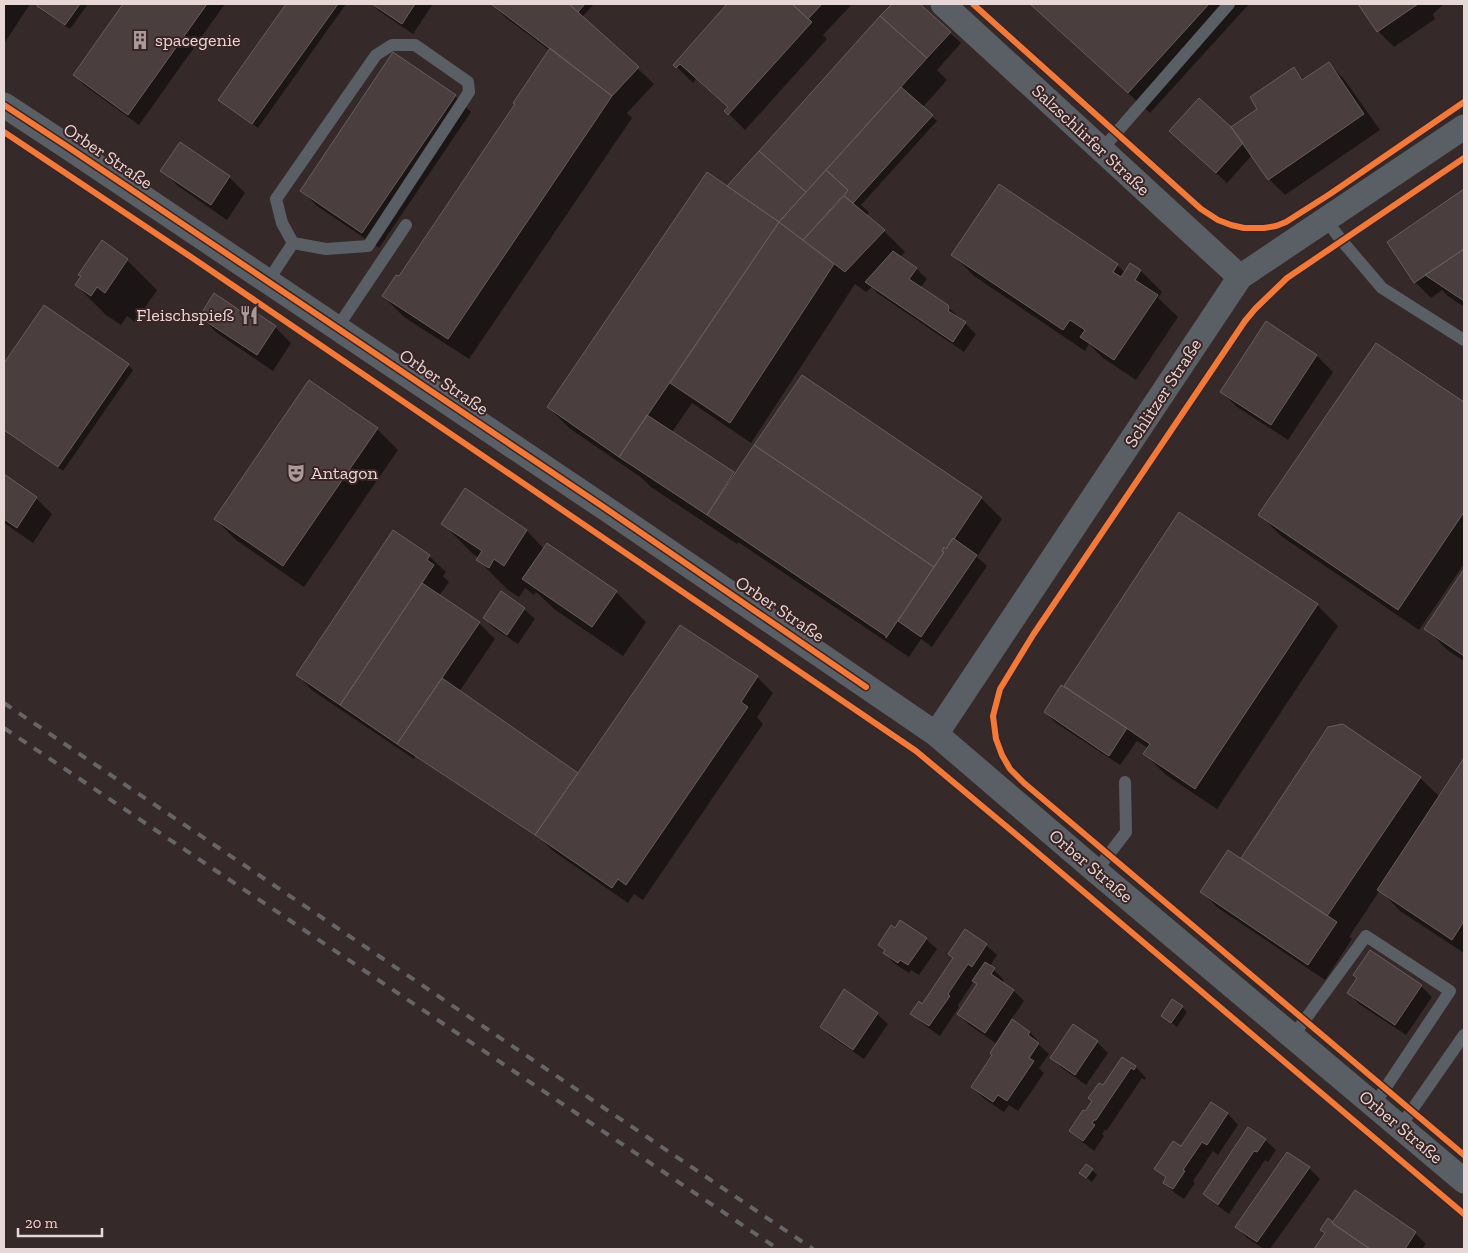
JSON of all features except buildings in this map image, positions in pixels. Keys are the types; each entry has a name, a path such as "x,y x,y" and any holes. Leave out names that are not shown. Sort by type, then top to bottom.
{"street":[{"name":"Salzschlirfer Straße","path":"950,6 1240,277"},
{"name":"Orber Straße","path":"4,105 605,508 936,734 1464,1181"},
{"name":"Schlitzer Straße","path":"936,734 1240,277 1464,126"}],"lane":[{"path":"1102,150 1229,4"},
{"path":"392,45 414,45 468,82 469,92 368,246 326,249 293,243 282,223 276,199 376,55 392,45"},
{"path":"1326,220 1382,288 1464,340"},
{"path":"337,328 406,225"},
{"path":"268,281 293,243"},
{"path":"1096,871 1126,832 1125,782"},
{"path":"1293,1036 1366,936 1450,991 1374,1105"},
{"path":"1400,1127 1464,1035"}],"railway":[{"path":"4,703 813,1249"},
{"path":"4,728 778,1249"}],"cycle path":[{"path":"973,4 1201,209 1218,220 1244,228 1264,228 1286,222 1464,102"},
{"path":"4,105 605,508 866,687"},
{"path":"4,132 194,259 916,751 1464,1214"},
{"path":"1464,158 1287,278 1255,309 1245,321 1033,635 1000,689 993,716 996,739 1002,755 1010,769 1024,783 1464,1155"}],"place":[{"name":"spacegenie","path":"140,40"},
{"name":"Fleischspieß","path":"249,315"},
{"name":"Antagon","path":"296,473"}]}
